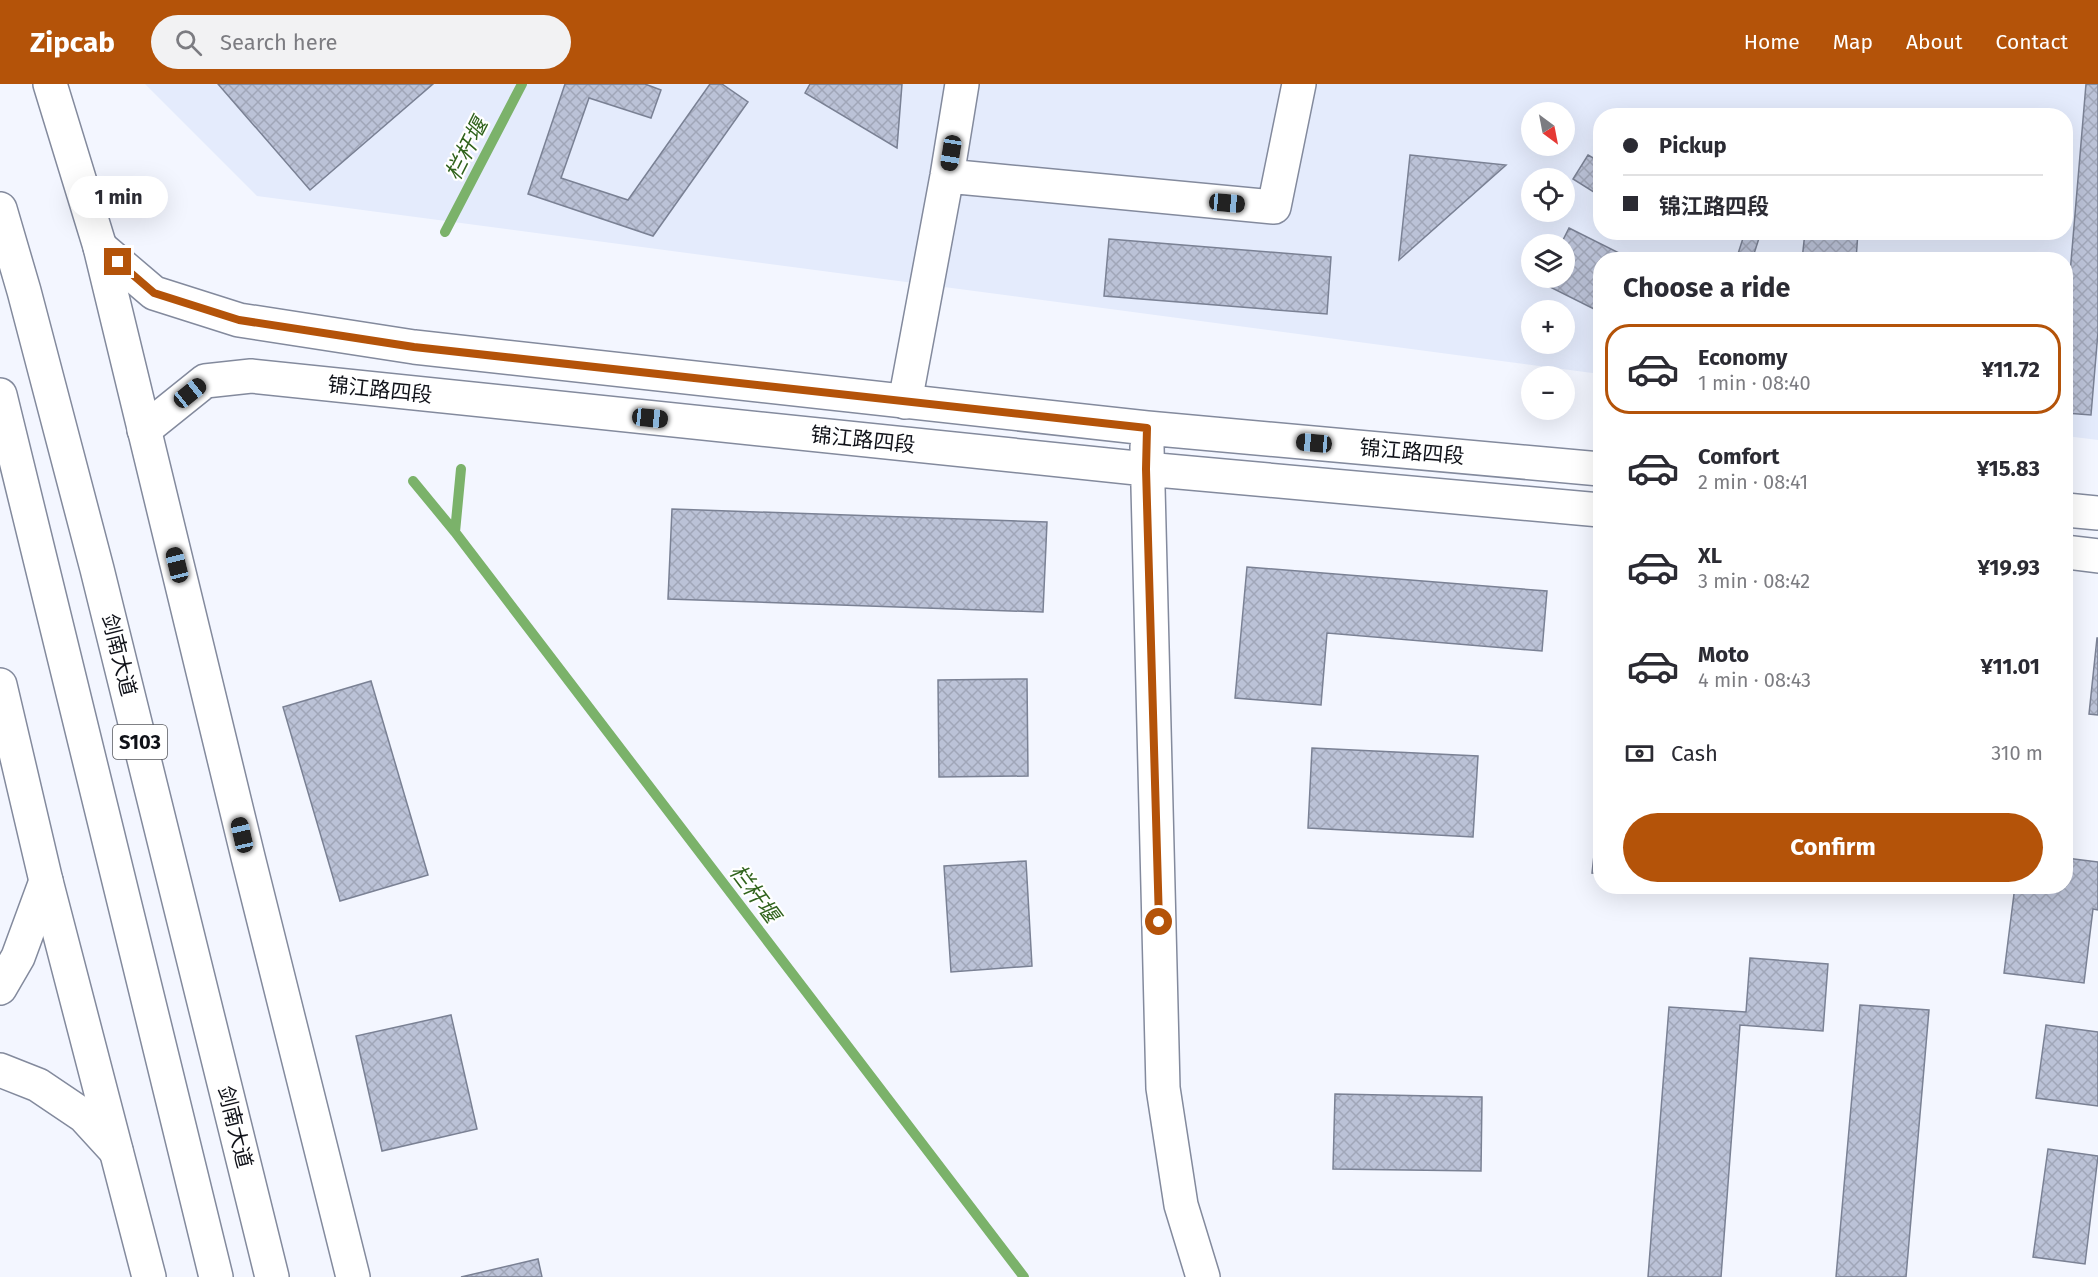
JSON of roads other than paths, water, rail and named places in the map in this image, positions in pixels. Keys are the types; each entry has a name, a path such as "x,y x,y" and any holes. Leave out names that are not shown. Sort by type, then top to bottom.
{"main road":[{"path":"50,84 100,247 353,1277"},
{"path":"905,402 962,84"},
{"path":"947,176 1274,207 1299,84"},
{"name":"剑南大道","path":"0,209 97,569 272,1277"},
{"name":"锦江路四段","path":"100,247 154,293 239,320 414,347 1147,428 1593,468"},
{"name":"锦江路四段","path":"144,430 205,381 251,376 1146,469 1593,509"},
{"name":"S103","path":"0,395 215,1276"},
{"path":"1147,428 1146,469 1163,1088 1181,1205 1203,1277"},
{"path":"2073,511 2098,513"},
{"path":"2073,553 2098,556"},
{"path":"0,685 46,881 149,1277"},
{"path":"0,988 18,957 46,881"},
{"path":"0,1070 38,1085 84,1116 116,1151"}],"waterway":[{"name":"栏杆堰","path":"445,232 522,84"},
{"name":"栏杆堰","path":"455,532 461,469"},
{"name":"栏杆堰","path":"413,481 455,532 1024,1277"}]}
